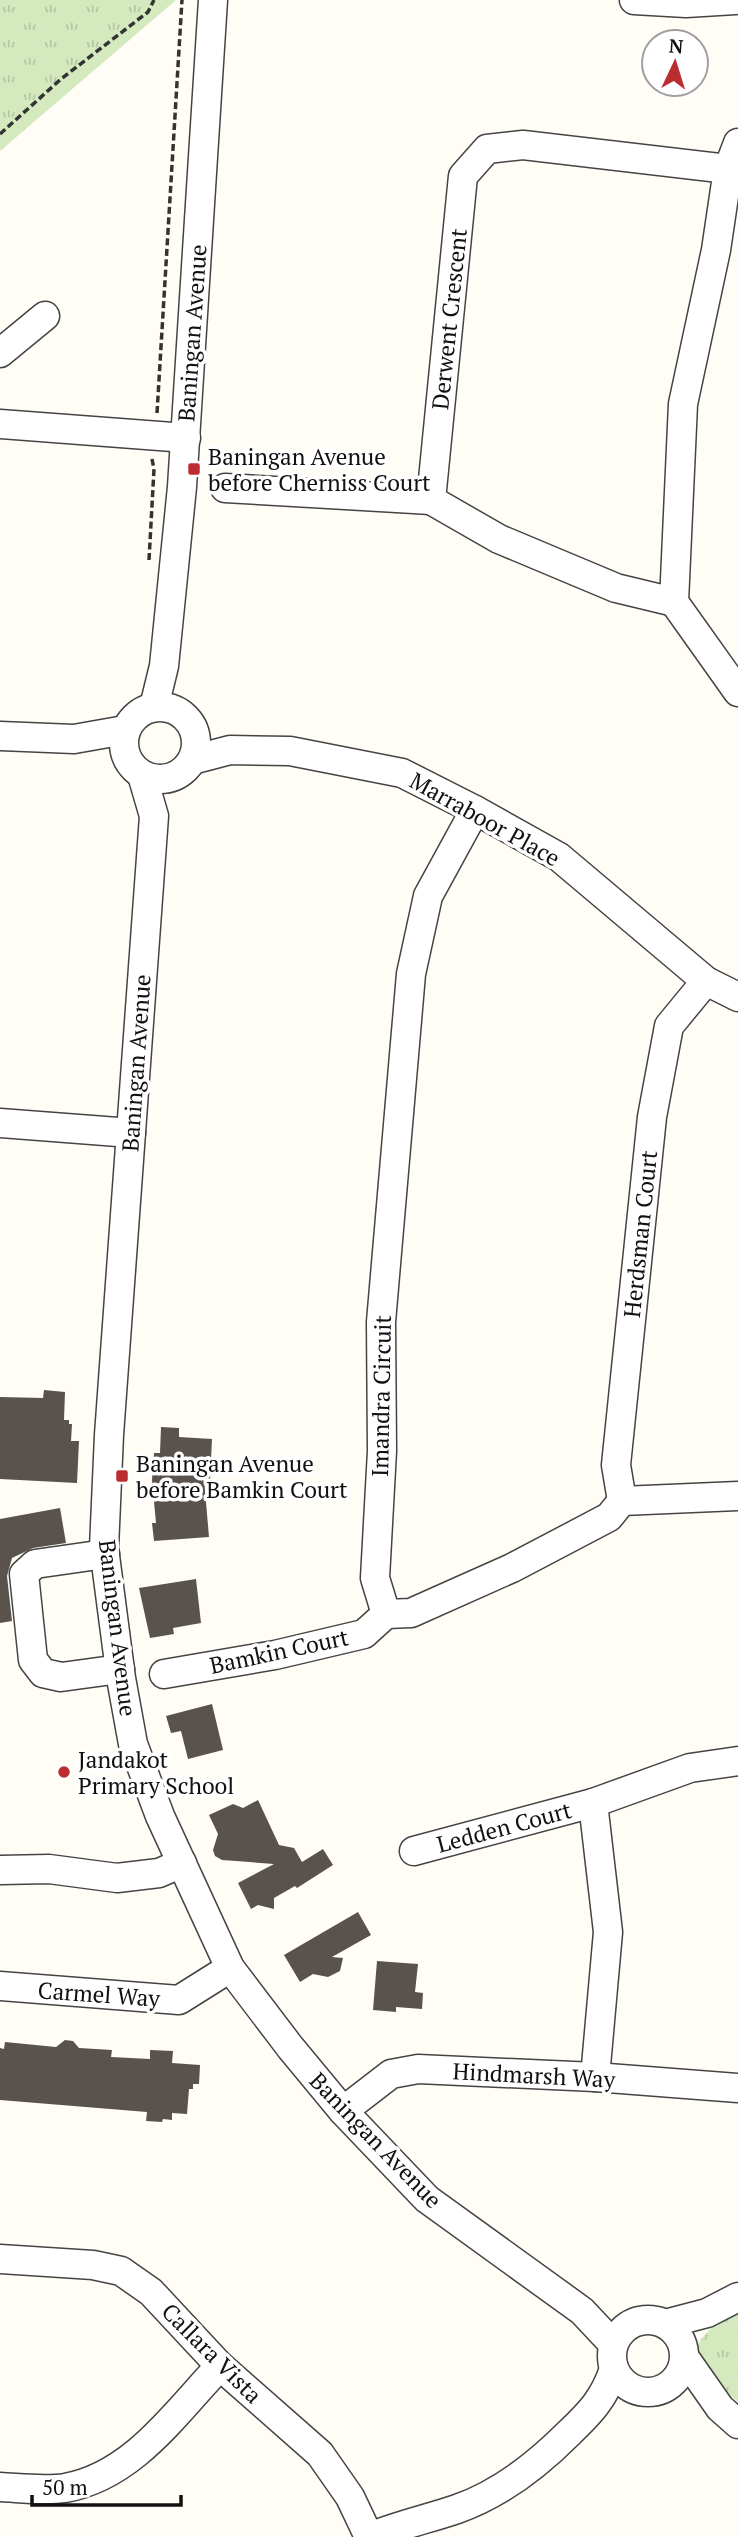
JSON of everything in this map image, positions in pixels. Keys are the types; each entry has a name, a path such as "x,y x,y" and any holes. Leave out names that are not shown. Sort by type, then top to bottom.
{"street":[{"name":"Baningan Avenue","path":"174,715 164,666 186,438 213,0"},
{"path":"634,0 686,3 735,0"},
{"name":"Derwent Crescent","path":"431,500 463,176 486,149 523,145 733,156 683,404 674,602"},
{"path":"0,353 45,316"},
{"path":"0,424 186,438"},
{"path":"225,488 431,500 499,539 616,588 674,602 738,692"},
{"path":"0,736 74,739 131,754 154,779 183,769 196,748 174,715 142,711 132,719 131,754"},
{"name":"Marraboor Place","path":"174,715 230,750"},
{"name":"Marraboor Place","path":"183,769 230,750 290,751 402,773 559,857 706,981 738,997"},
{"name":"Baningan Avenue","path":"131,754 154,817 109,1435 105,1554 133,1744 160,1816 230,1968 290,2048 343,2111 427,2199 582,2311 621,2357"},
{"name":"Baningan Avenue","path":"154,817 183,769"},
{"name":"Imandra Circuit","path":"386,1614 375,1578 382,1451 381,1322 411,974 428,896 475,810"},
{"name":"Herdsman Court","path":"622,1501 616,1465 652,1117 669,1026 706,981"},
{"path":"0,1123 131,1133"},
{"path":"386,1614 411,1613 512,1568 609,1517 622,1501 738,1496"},
{"path":"105,1554 35,1564 24,1574 33,1660 43,1673 61,1677 120,1668"},
{"name":"Bamkin Court","path":"164,1674 275,1656 363,1634 386,1614"},
{"name":"Ledden Court","path":"414,1851 593,1802 690,1768 738,1760"},
{"path":"593,1802 607,1932 595,2077"},
{"path":"0,1870 49,1868 117,1878 159,1873 182,1863"},
{"name":"Carmel Way","path":"0,1986 179,2000 230,1968"},
{"name":"Hindmarsh Way","path":"343,2111 391,2074 418,2069 595,2077 738,2088"},
{"name":"Callara Vista","path":"0,2259 93,2265 121,2271 151,2292 220,2367 320,2454 350,2497 370,2537"},
{"path":"621,2357 645,2393 669,2386 678,2377 677,2342 707,2313 738,2297"},
{"path":"370,2537 459,2508 502,2488 540,2462 599,2403 640,2321 653,2320 677,2342 729,2416"},
{"path":"0,2487 64,2488 97,2479 127,2463 220,2367"},
{"path":"658,2391 729,2416"}],"path":[{"path":"0,134 61,79 148,12 154,0"}],"green space":[{"path":"0,0 176,0 0,151"},
{"path":"738,2307 738,2402 700,2369 693,2352 712,2326"}],"building":[{"path":"44,1390 65,1392 64,1420 69,1420 69,1424 72,1424 71,1441 79,1441 77,1483 0,1479 0,1397 43,1398"},
{"path":"161,1427 179,1428 179,1437 212,1439 210,1480 204,1479 209,1537 154,1541 152,1523 156,1523 152,1480 154,1453 160,1453"},
{"path":"60,1508 66,1543 33,1548 12,1558 7,1576 12,1621 0,1623 0,1519"},
{"path":"196,1579 201,1623 173,1628 174,1634 150,1638 139,1588"},
{"path":"212,1704 223,1750 188,1759 181,1731 171,1733 166,1716"},
{"path":"258,1800 279,1845 294,1848 302,1862 323,1849 333,1865 297,1888 295,1886 274,1898 274,1909 258,1905 251,1909 238,1883 274,1864 222,1860 215,1856 213,1850 218,1834 209,1815 233,1804 243,1808"},
{"path":"358,1912 371,1935 332,1957 343,1958 340,1971 328,1977 313,1974 300,1982 284,1955"},
{"path":"377,1961 418,1964 415,1992 423,1993 422,2009 396,2007 396,2012 373,2010"},
{"path":"65,2040 73,2041 79,2048 112,2050 111,2057 150,2059 150,2050 173,2051 172,2063 200,2065 199,2084 193,2084 193,2089 189,2089 187,2114 172,2113 172,2120 163,2119 162,2122 146,2121 147,2112 0,2100 0,2048 4,2049 5,2042 56,2047"}],"place":[{"name":"Baningan Avenue before Cherniss Court","path":"194,469"},
{"name":"Baningan Avenue before Bamkin Court","path":"122,1476"},
{"name":"Jandakot Primary School","path":"64,1772"}]}
